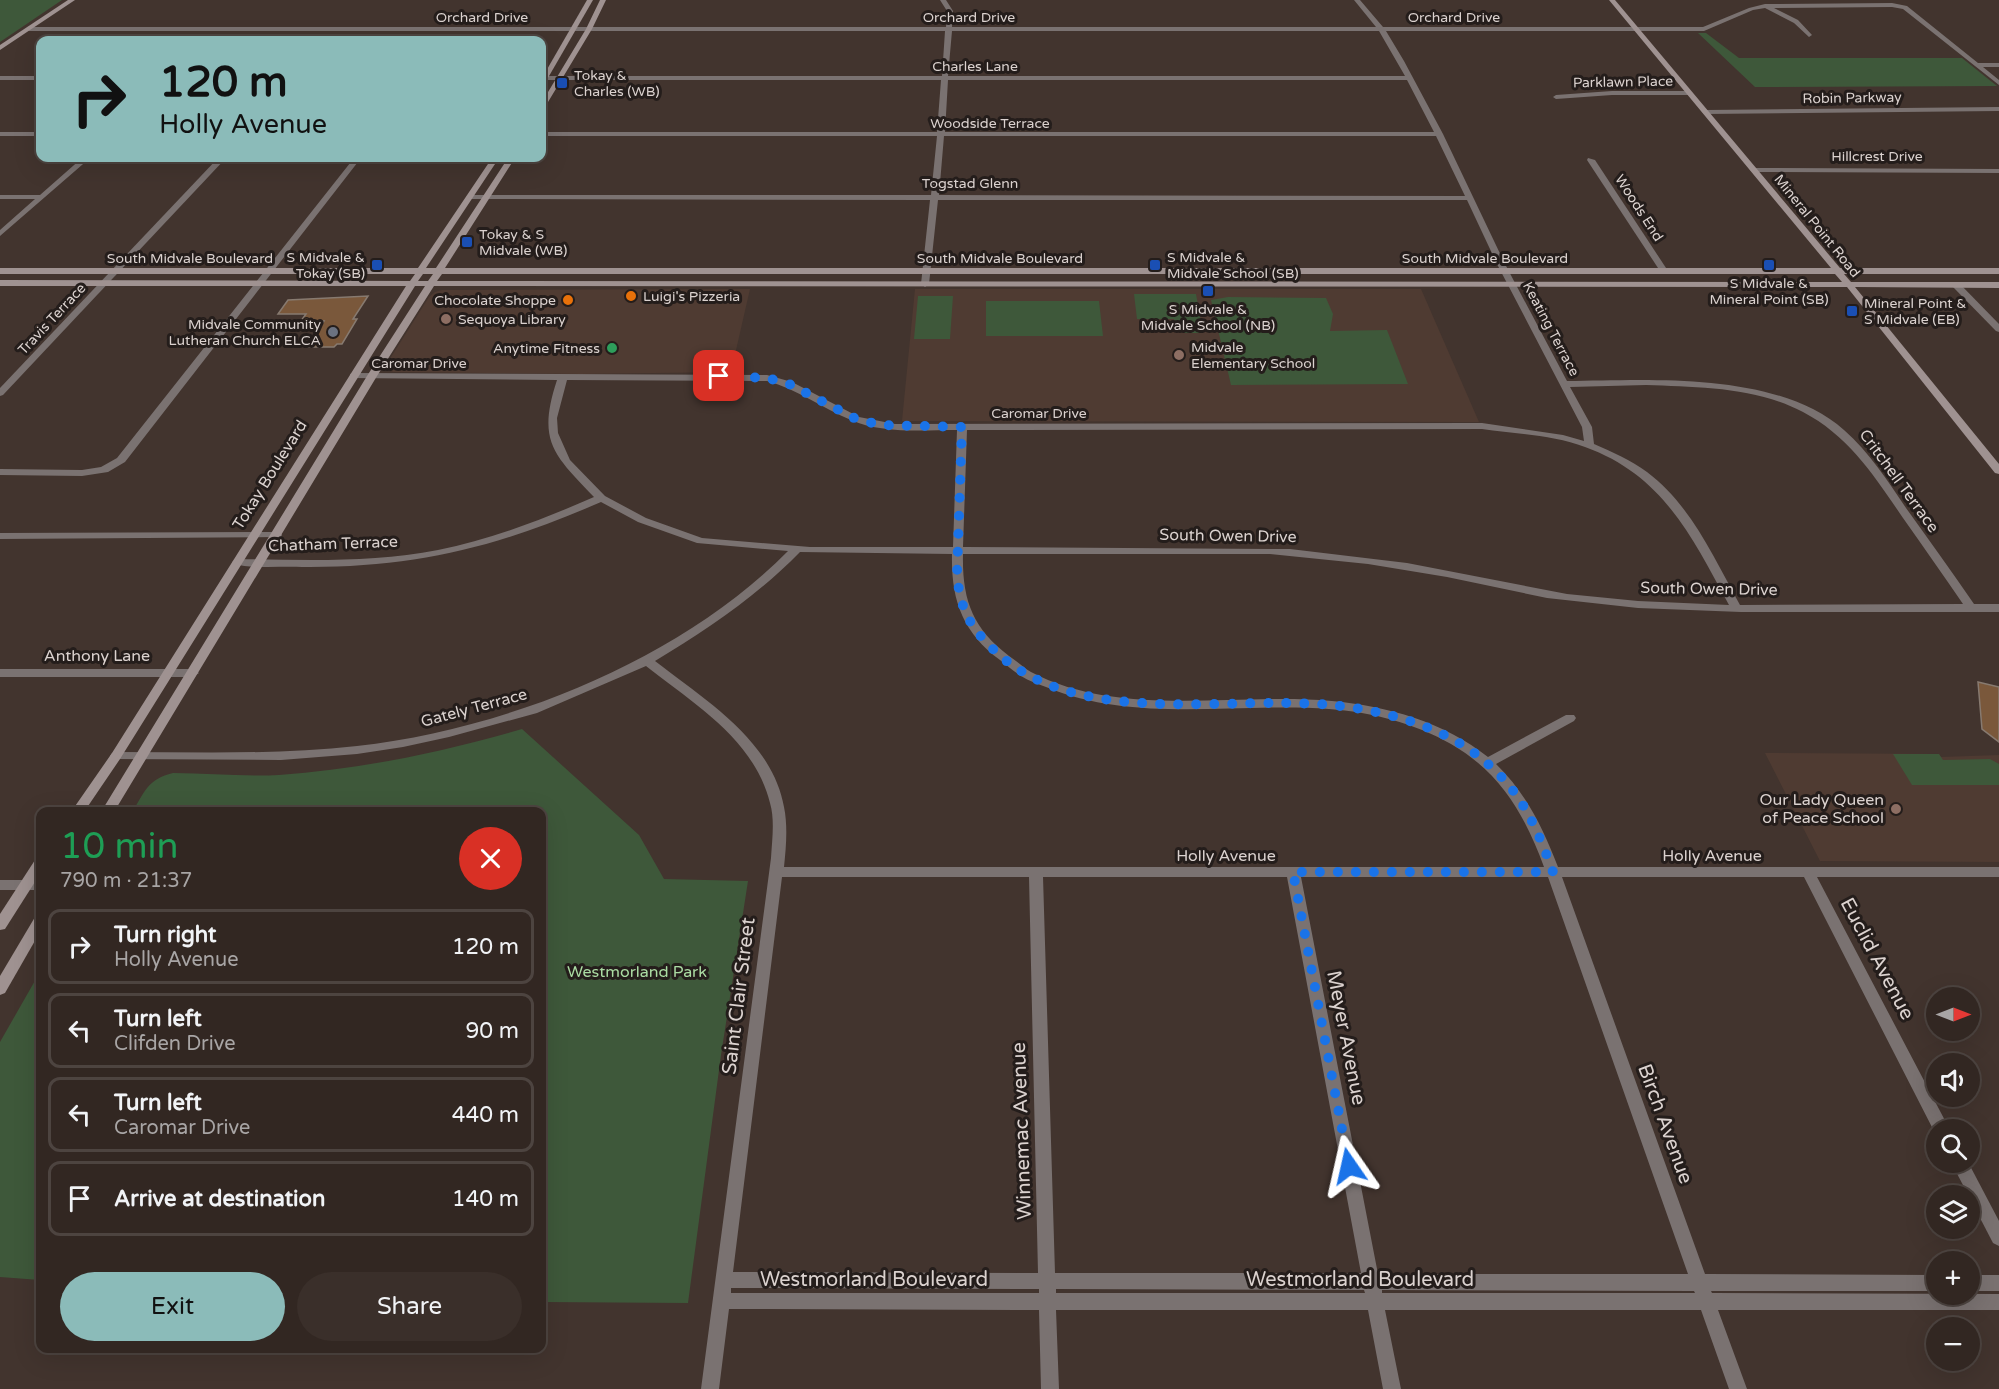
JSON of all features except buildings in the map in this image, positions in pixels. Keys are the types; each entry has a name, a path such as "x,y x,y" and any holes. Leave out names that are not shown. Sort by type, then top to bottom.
{"main road":[{"path":"2,48 72,0"},
{"path":"546,73 575,29 590,0"},
{"path":"546,100 589,29 603,0"},
{"name":"Mineral Point Road","path":"1611,0 1848,284 1999,471"},
{"name":"Tokay Boulevard","path":"80,807 116,756 353,376 492,162"},
{"path":"110,807 372,376 509,162"},
{"path":"610,283 628,278 723,269"},
{"name":"South Midvale Boulevard","path":"0,271 440,272 723,269 1999,271"},
{"name":"South Midvale Boulevard","path":"0,283 1999,285"},
{"path":"0,925 33,885"},
{"path":"0,988 36,928"}],"street":[{"path":"925,284 941,135 949,28 950,8 943,0"},
{"name":"Keating Terrace","path":"1357,0 1381,29 1439,134 1512,284 1587,427 1589,445"},
{"name":"Orchard Drive","path":"29,29 1704,29 1750,9 1765,6 1903,6 1977,65"},
{"path":"1765,6 1794,21 1809,34"},
{"path":"1977,65 1999,65"},
{"path":"1977,65 1999,83"},
{"path":"0,78 36,78"},
{"name":"Charles Lane","path":"546,79 1409,78"},
{"name":"Parklawn Place","path":"1556,97 1612,93 1689,93"},
{"name":"Robin Parkway","path":"1705,112 1999,109"},
{"path":"0,134 36,134"},
{"name":"Woodside Terrace","path":"546,134 1439,134"},
{"name":"Woods End","path":"1591,160 1664,271"},
{"path":"0,234 81,162"},
{"name":"Travis Terrace","path":"0,393 218,162"},
{"path":"0,472 82,473 104,470 120,460 270,272 354,162"},
{"name":"Hillcrest Drive","path":"1754,170 1999,171"},
{"path":"0,197 42,197"},
{"name":"Togstad Glenn","path":"470,197 1470,198"},
{"path":"1956,285 1999,329"},
{"name":"Caromar Drive","path":"353,376 767,378 789,384 856,419 895,427 1482,426 1552,436 1589,445"},
{"name":"South Owen Drive","path":"563,377 552,418 553,433 565,461 601,498 642,520 701,541 796,550 1284,552 1418,568 1504,587 1585,600 1668,607 1999,608"},
{"name":"Critchell Terrace","path":"1565,384 1727,387 1769,395 1832,423 1853,440 1971,608"},
{"name":"Birch Avenue","path":"962,427 957,574 959,595 965,614 978,633 1003,659 1044,682 1072,692 1117,701 1148,704 1303,703 1365,710 1406,720 1439,733 1488,763 1523,802 1534,822 1553,872 1738,1389"},
{"path":"1589,445 1634,468 1667,496 1679,510 1736,608"},
{"name":"Chatham Terrace","path":"237,562 378,561 456,550 530,528 601,498"},
{"name":"Chatham Terrace","path":"0,536 277,535"},
{"name":"Gately Terrace","path":"116,756 291,756 348,751 449,733 532,710 647,661 714,617 760,583 796,550"},
{"name":"Saint Clair Street","path":"647,661 741,737 764,766 777,805 776,872 710,1389"},
{"name":"Anthony Lane","path":"0,673 193,673"},
{"path":"1488,763 1570,718"},
{"name":"Holly Avenue","path":"776,872 1999,872"},
{"name":"Winnemac Avenue","path":"1036,872 1050,1389"},
{"name":"Meyer Avenue","path":"1293,872 1392,1389"},
{"name":"Euclid Avenue","path":"1808,872 1936,1119"},
{"path":"0,885 33,885"},
{"path":"1965,1173 1999,1238"},
{"name":"Westmorland Boulevard","path":"724,1280 1926,1283"},
{"path":"1980,1283 1999,1283"},
{"name":"Westmorland Boulevard","path":"722,1301 1999,1302"}],"shaded area":[{"path":"750,289 731,372 581,374 393,372 385,369 429,297 442,290"},
{"name":"Midvale Elementary School","path":"915,289 1421,289 1479,422 902,421"},
{"name":"Our Lady Queen of Peace School","path":"1765,753 1939,754 1941,757 1999,755 1999,862 1820,861"}],"green space":[{"path":"0,0 62,0 0,42"},
{"path":"1698,33 1706,33 1739,58 1962,58 1997,86 1755,87"},
{"path":"1134,294 1196,294 1203,333 1185,333 1174,329 1174,319 1137,319"},
{"path":"918,296 953,296 950,339 914,339"},
{"path":"1228,297 1326,298 1333,314 1330,331 1387,330 1408,384 1231,385 1211,300"},
{"path":"986,301 1099,301 1103,336 986,336"},
{"name":"Westmorland Park","path":"522,729 639,835 664,879 748,881 721,1055 688,1303 546,1302 546,807 135,807 153,782 173,773 279,775 341,769 462,745"},
{"path":"1893,754 1939,754 1943,760 1990,759 1999,764 1999,785 1912,785"},
{"path":"36,979 36,1280 0,1277 0,1042"}],"place":[{"name":"Tokay & Charles (WB)","path":"562,83"},
{"name":"Tokay & S Midvale (WB)","path":"467,242"},
{"name":"S Midvale & Tokay (SB)","path":"377,265"},
{"name":"S Midvale & Midvale School (SB)","path":"1155,265"},
{"name":"S Midvale & Mineral Point (SB)","path":"1769,265"},
{"name":"S Midvale & Midvale School (NB)","path":"1208,291"},
{"name":"Luigi's Pizzeria","path":"631,296"},
{"name":"Chocolate Shoppe","path":"568,300"},
{"name":"Mineral Point & S Midvale (EB)","path":"1852,311"},
{"name":"Sequoya Library","path":"446,319"},
{"name":"Midvale Community Lutheran Church ELCA","path":"333,332"},
{"name":"Anytime Fitness","path":"612,348"},
{"name":"Midvale Elementary School","path":"1179,355"},
{"name":"Our Lady Queen of Peace School","path":"1896,809"}],"route":[{"path":"719,376 767,378 789,384 856,419 881,425 962,427 957,574 959,595 965,614 978,633 1003,659 1022,671 1072,692 1117,701 1148,704 1303,703 1365,710 1406,720 1439,733 1488,763 1523,802 1534,822 1553,872 1293,872 1349,1166"}]}
